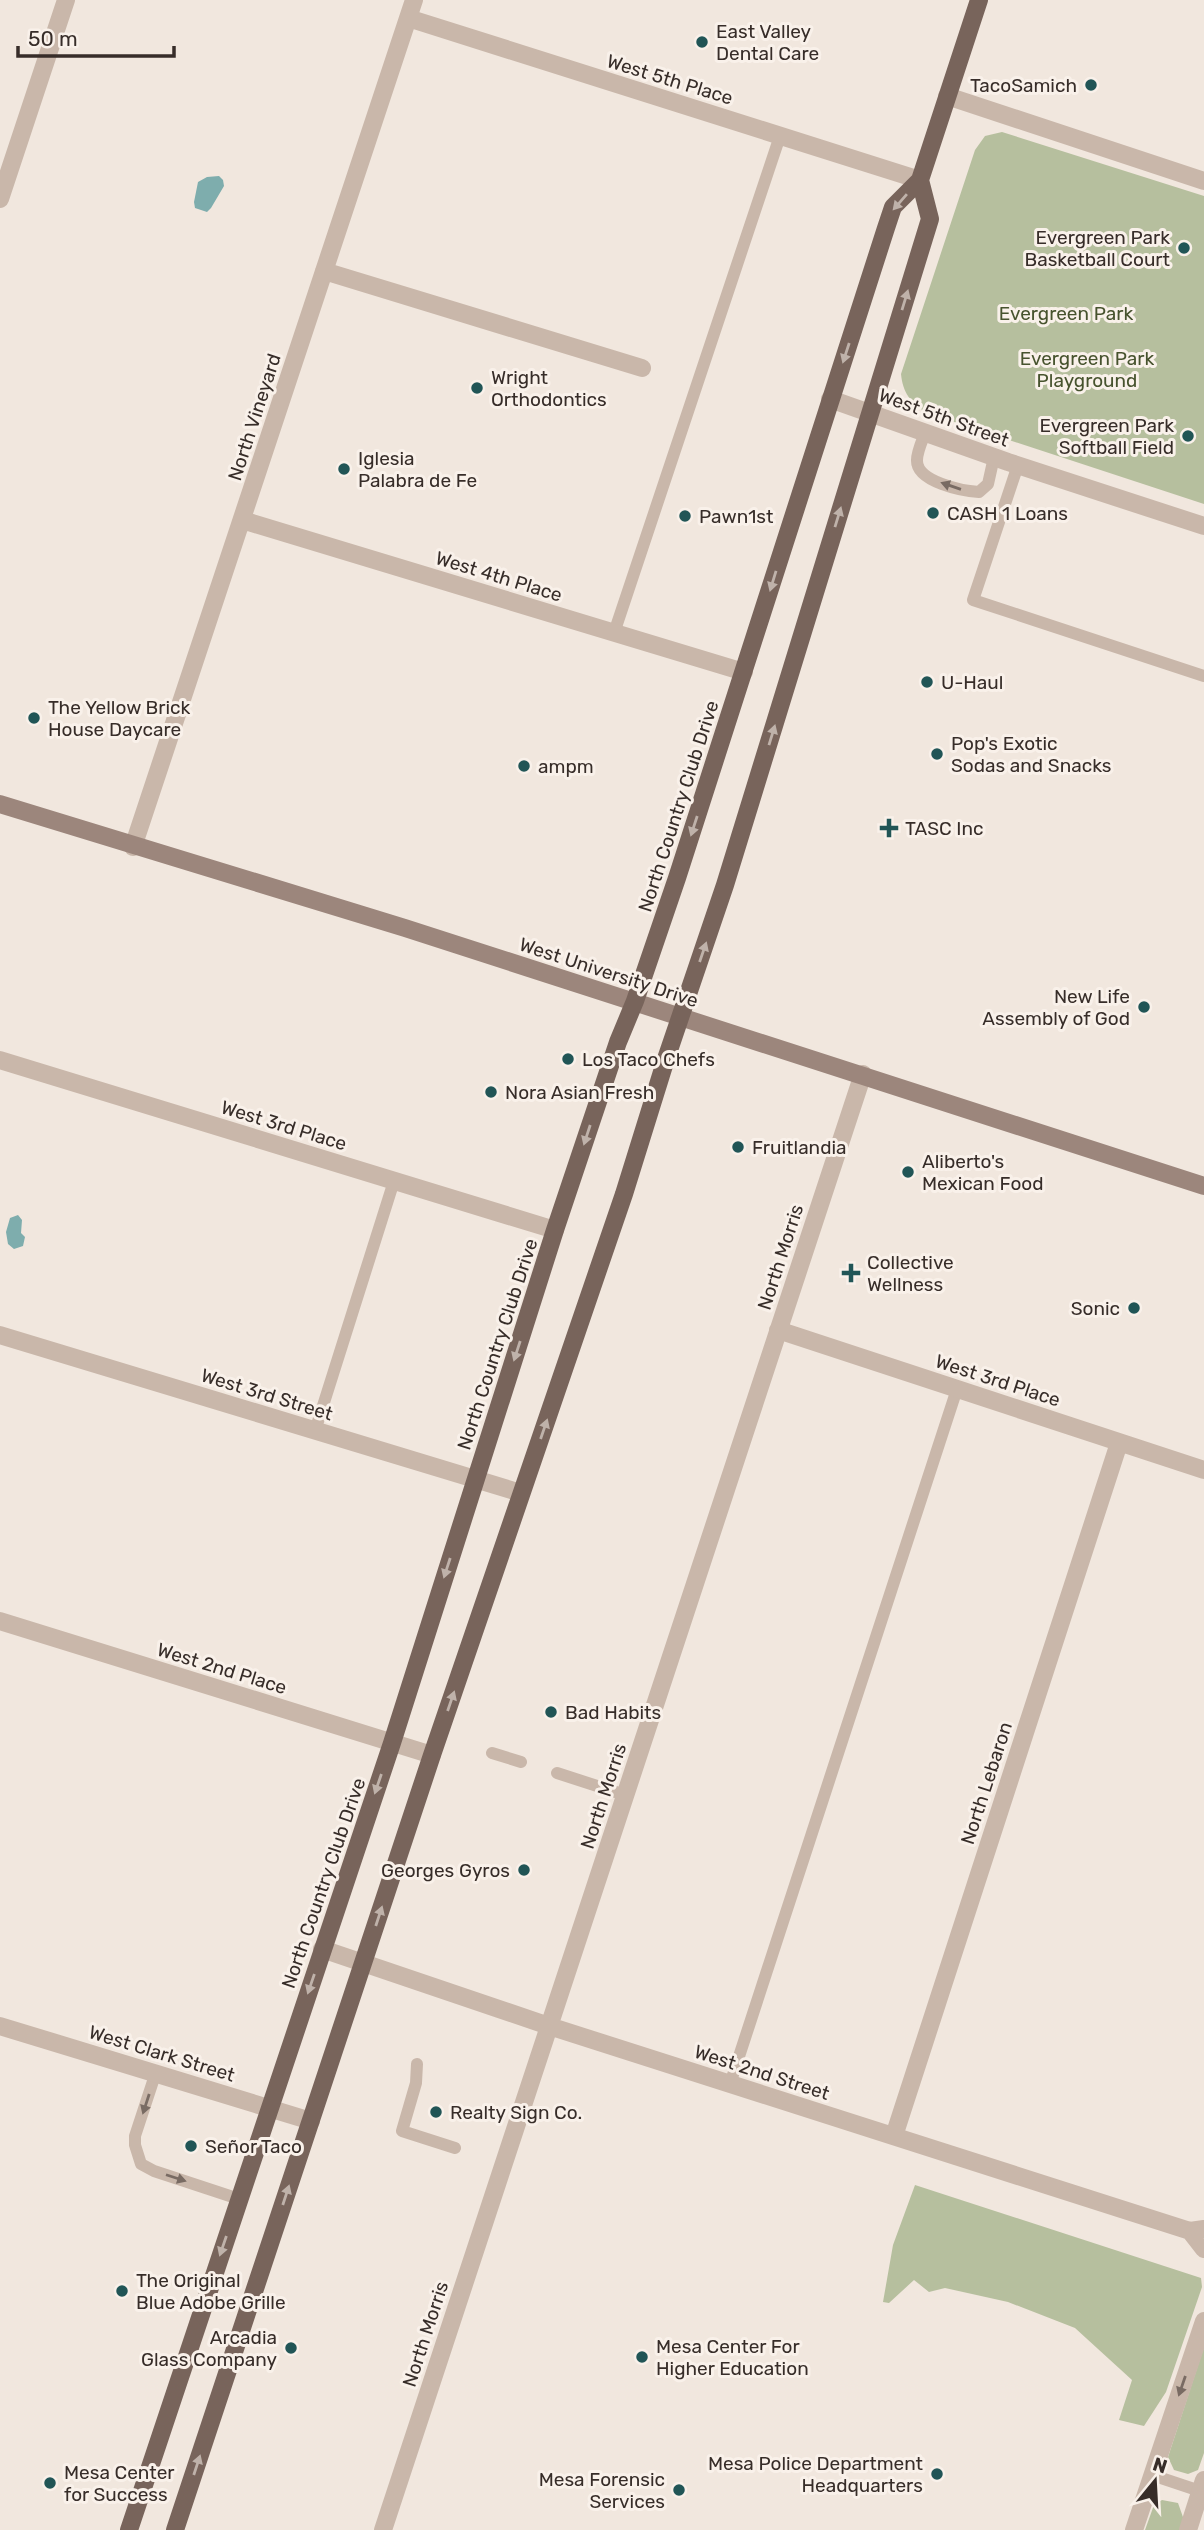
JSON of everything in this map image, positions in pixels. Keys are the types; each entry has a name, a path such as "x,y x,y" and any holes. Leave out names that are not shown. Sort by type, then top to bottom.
{"main road":[{"name":"North Country Club Drive","path":"129,2530 392,1743 555,1230 618,1042 635,1002 893,207 920,180 979,0"},
{"path":"175,2530 432,1755 616,1218 750,808 930,219 920,180"},
{"name":"West University Drive","path":"0,804 133,847 405,928 1204,1186"}],"street":[{"path":"0,199 66,0"},
{"name":"North Vineyard","path":"133,847 414,0"},
{"name":"West 5th Place","path":"408,18 920,180"},
{"path":"947,96 1204,181"},
{"path":"324,271 642,368"},
{"name":"West 5th Street","path":"830,399 994,457 1204,526"},
{"name":"West 4th Place","path":"242,520 744,672"},
{"name":"West 3rd Place","path":"0,1060 555,1230"},
{"name":"North Morris","path":"383,2530 863,1074"},
{"name":"West 3rd Place","path":"778,1330 1204,1470"},
{"name":"West 3rd Street","path":"0,1335 521,1493"},
{"name":"North Lebaron","path":"894,2136 1119,1443"},
{"name":"West 2nd Place","path":"0,1621 432,1755"},
{"name":"West 2nd Street","path":"322,1949 549,2026 1197,2230 1204,2249"},
{"name":"West Clark Street","path":"0,2026 311,2121"},
{"path":"1133,2530 1204,2321"},
{"path":"1188,2530 1202,2486"}],"lane":[{"path":"614,633 780,136"},
{"path":"925,433 917,461 918,467 930,480 964,491 979,492 988,484 994,457"},
{"path":"1018,465 973,600 1204,676"},
{"path":"315,1431 394,1181"},
{"path":"730,2084 957,1389"},
{"path":"492,1753 521,1762"},
{"path":"557,1773 625,1795"},
{"path":"417,2064 416,2083 402,2131 455,2148"},
{"path":"156,2072 135,2136 141,2164 154,2171 239,2199"},
{"path":"1152,2475 1202,2486"}],"green space":[{"name":"Evergreen Park","path":"1002,132 1204,196 1204,504 927,413 912,401 906,392 901,374 975,150 985,136"},
{"path":"915,2185 1201,2278 1202,2287 1166,2392 1144,2426 1119,2420 1132,2380 1075,2328 1008,2302 945,2288 929,2292 914,2280 889,2303 883,2302 893,2245"},
{"path":"1204,2347 1204,2453 1198,2470 1188,2474 1174,2470 1168,2457"},
{"path":"1162,2500 1178,2503 1184,2520 1180,2530 1145,2530 1154,2505"}],"water":[{"path":"219,176 224,186 211,208 207,212 195,208 198,182 207,177"},
{"path":"18,1215 22,1220 21,1233 25,1237 23,1246 14,1249 8,1244 6,1232 10,1218"}],"place":[{"name":"East Valley Dental Care","path":"702,42"},
{"name":"TacoSamich","path":"1091,85"},
{"name":"Evergreen Park Basketball Court","path":"1184,248"},
{"name":"Wright Orthodontics","path":"477,388"},
{"name":"Evergreen Park Softball Field","path":"1188,436"},
{"name":"Iglesia Palabra de Fe","path":"344,469"},
{"name":"CASH 1 Loans","path":"933,513"},
{"name":"Pawn1st","path":"685,516"},
{"name":"U-Haul","path":"927,682"},
{"name":"The Yellow Brick House Daycare","path":"34,718"},
{"name":"Pop's Exotic Sodas and Snacks","path":"937,754"},
{"name":"ampm","path":"524,766"},
{"name":"TASC Inc","path":"889,828"},
{"name":"New Life Assembly of God","path":"1144,1007"},
{"name":"Los Taco Chefs","path":"568,1059"},
{"name":"Nora Asian Fresh","path":"491,1092"},
{"name":"Fruitlandia","path":"738,1147"},
{"name":"Aliberto's Mexican Food","path":"908,1172"},
{"name":"Collective Wellness","path":"851,1273"},
{"name":"Sonic","path":"1134,1308"},
{"name":"Bad Habits","path":"551,1712"},
{"name":"Georges Gyros","path":"524,1870"},
{"name":"Realty Sign Co.","path":"436,2112"},
{"name":"Señor Taco","path":"191,2146"},
{"name":"The Original Blue Adobe Grille","path":"122,2291"},
{"name":"Arcadia Glass Company","path":"291,2348"},
{"name":"Mesa Center For Higher Education","path":"642,2357"},
{"name":"Mesa Police Department Headquarters","path":"937,2474"},
{"name":"Mesa Center for Success","path":"50,2483"},
{"name":"Mesa Forensic Services","path":"679,2490"}],"park label":[{"name":"Evergreen Park Playground","path":"1087,369"}]}
